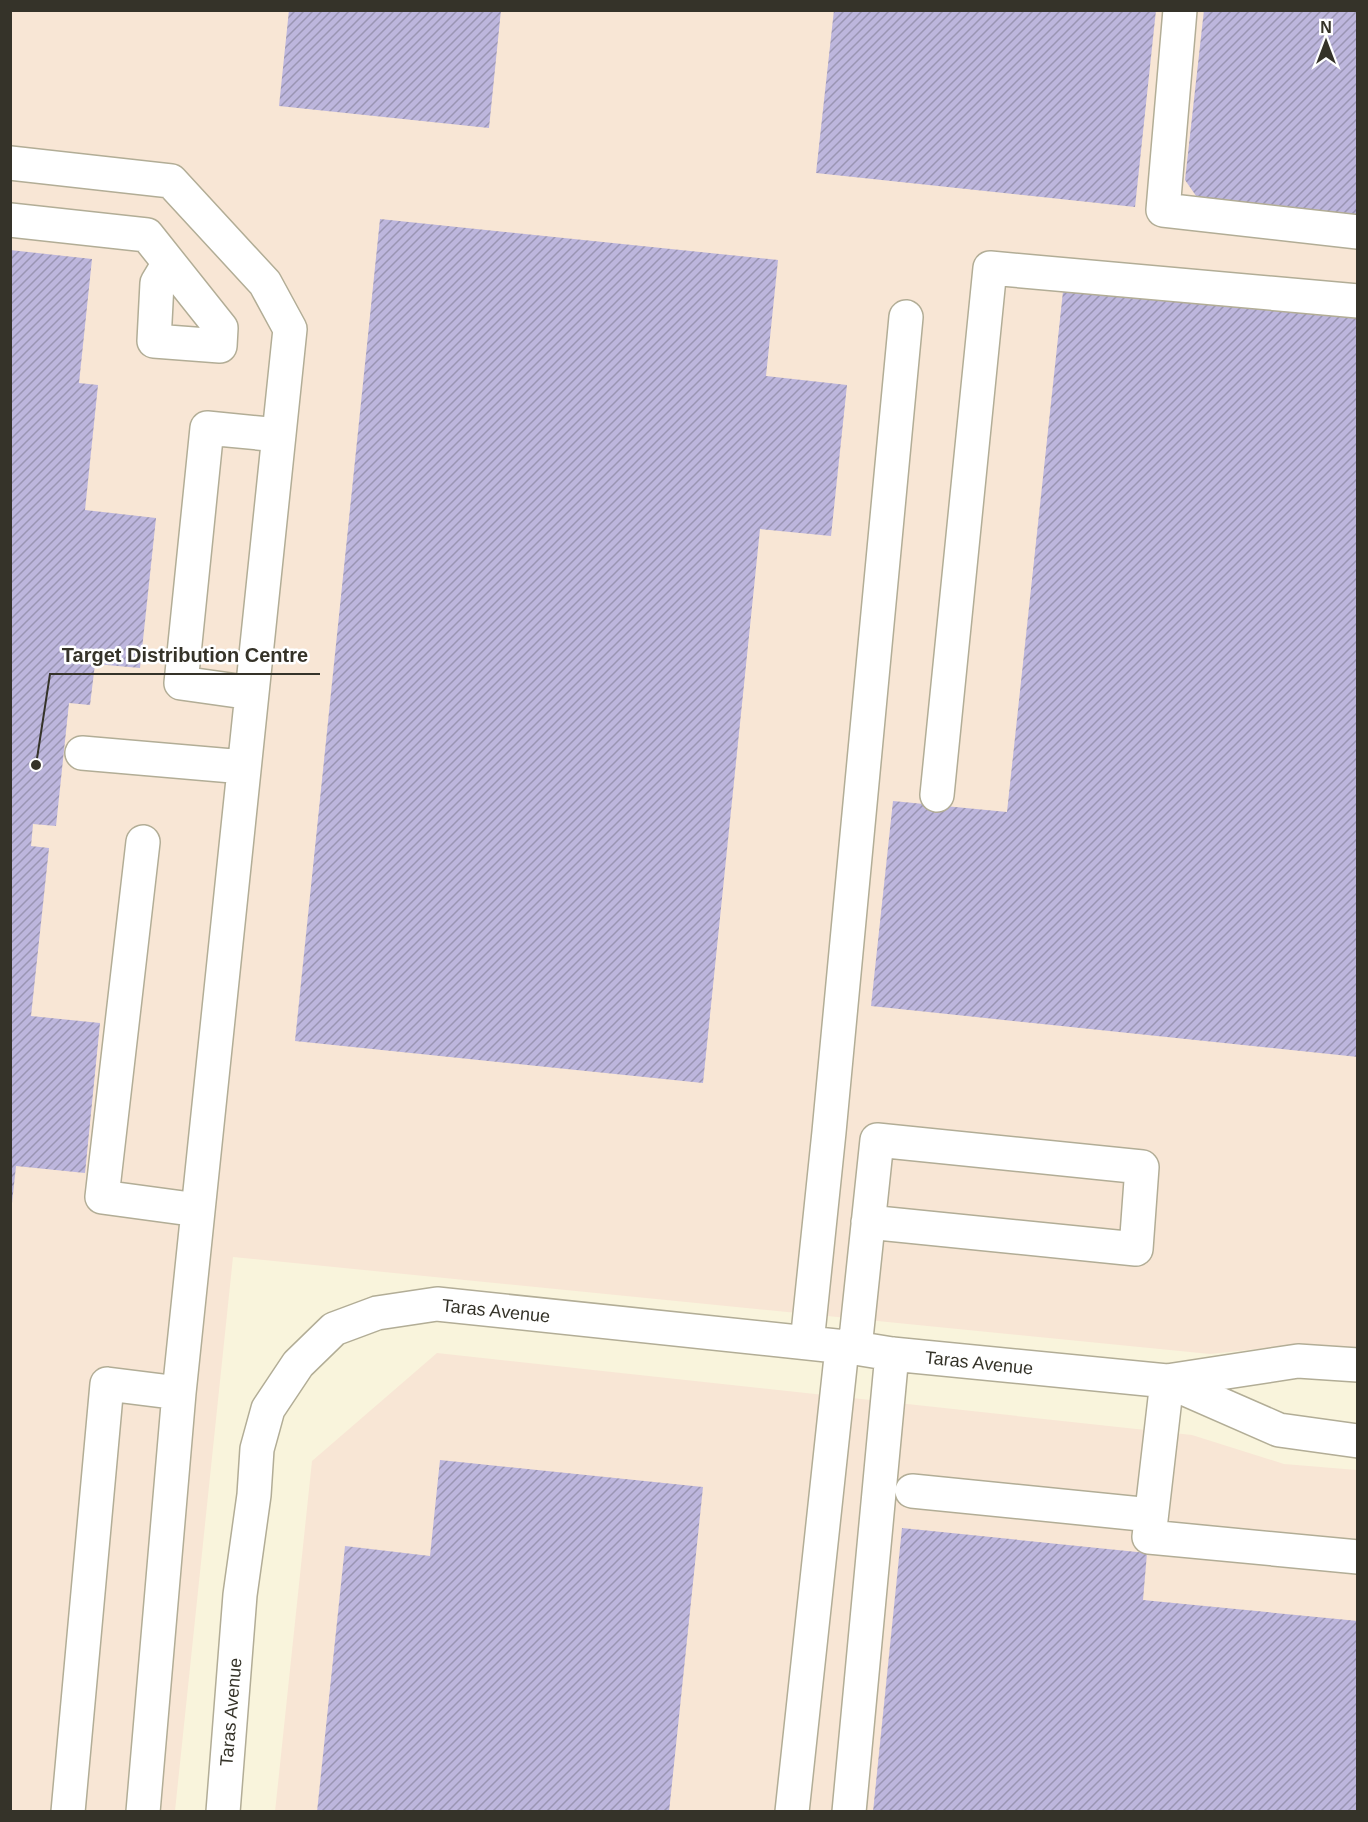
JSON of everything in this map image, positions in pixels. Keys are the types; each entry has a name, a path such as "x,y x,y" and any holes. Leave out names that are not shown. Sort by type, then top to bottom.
{"lane":[{"path":"1180,10 1163,210 1358,232"},
{"path":"10,163 171,181 265,283 290,329 179,1392 143,1812"},
{"path":"10,220 147,235 169,263"},
{"path":"938,795 990,268 1358,301"},
{"path":"807,1344 830,1132 906,317"},
{"path":"252,693 181,683 207,428 279,435"},
{"path":"82,753 244,767"},
{"path":"143,842 102,1197 198,1210"},
{"path":"792,1812 849,1348 868,1222 876,1140 1142,1167 1136,1248 868,1222"},
{"name":"Taras Avenue","path":"223,1812 240,1595 254,1495 257,1449 268,1409 298,1364 334,1329 377,1312 437,1304 892,1354 1167,1381 1298,1360 1358,1365"},
{"path":"849,1812 892,1354"},
{"path":"1167,1381 1149,1537 1358,1557"},
{"name":"Taras Avenue","path":"1167,1381 1279,1430 1358,1441"},
{"path":"68,1812 107,1384 179,1392"},
{"path":"912,1491 1151,1515"}],"shaded area":[{"path":"11,11 1357,11 1357,1350 1295,1345 1210,1354 233,1257 175,1811 11,1812"},
{"path":"437,1353 1192,1435 1284,1464 1357,1470 1357,1811 275,1812 312,1461"}],"building":[{"path":"289,10 501,10 489,128 279,106"},
{"path":"834,10 1156,10 1135,207 816,173"},
{"path":"1204,10 1358,10 1358,220 1201,203 1185,180"},
{"path":"380,219 778,260 766,376 847,385 831,536 760,529 703,1083 295,1041"},
{"path":"10,250 92,259 79,383 98,385 85,510 156,518 140,668 95,664 90,705 69,703 56,826 33,824 31,846 49,848 31,1016 100,1023 85,1173 16,1166 12,1203 10,1203"},
{"path":"1064,282 1358,313 1358,1057 871,1006 893,801 1007,812"},
{"path":"440,1460 703,1487 669,1812 317,1812 345,1546 430,1556"},
{"path":"902,1528 1147,1553 1143,1600 1358,1621 1358,1812 873,1812"}],"place":[{"name":"Target Distribution Centre","path":"36,765"}]}
